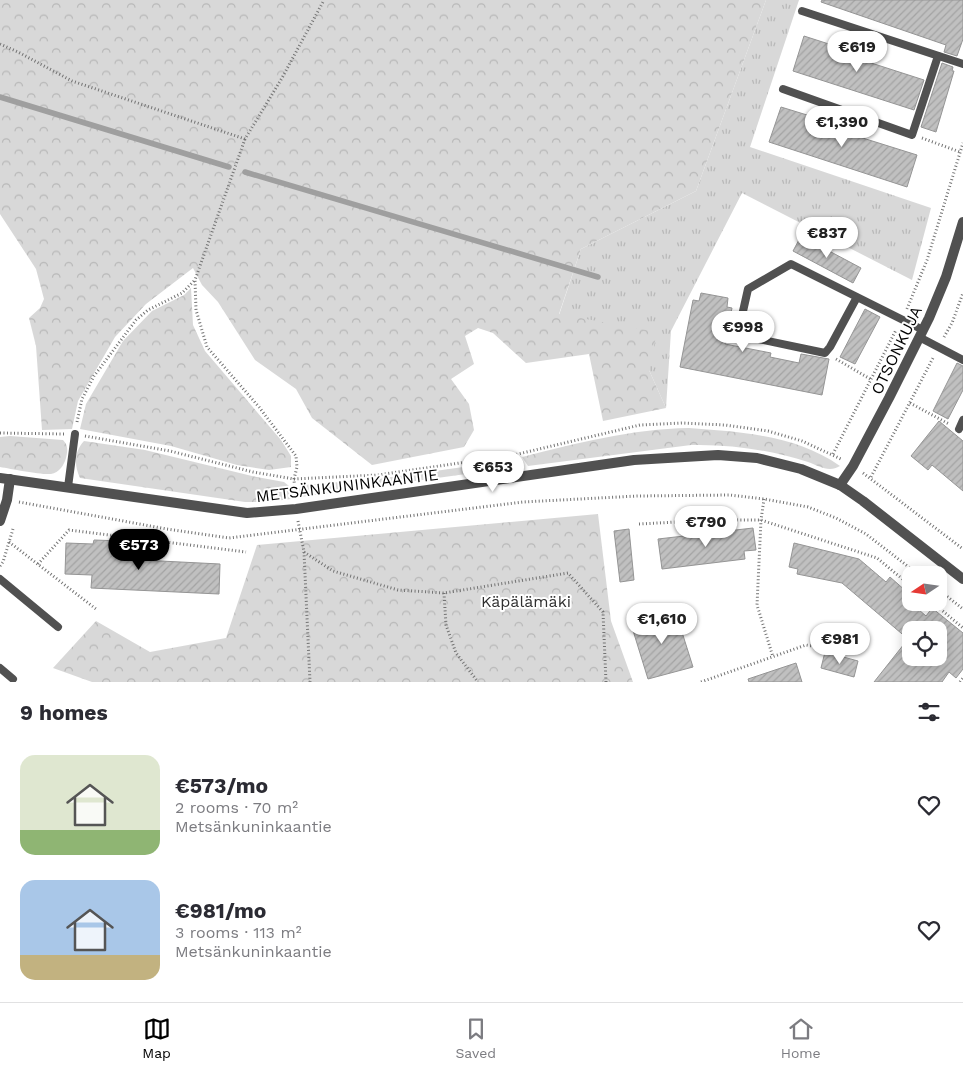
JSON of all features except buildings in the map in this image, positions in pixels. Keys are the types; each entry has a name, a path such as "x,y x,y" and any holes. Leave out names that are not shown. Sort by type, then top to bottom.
{"street":[{"name":"OTSONKUJA","path":"840,485 852,466 921,333 959,248 963,222"},
{"name":"METSÄNKUNINKAANTIE","path":"5,478 247,513 296,509 634,460 718,455 757,458 801,469 840,485 864,501 963,579"},
{"path":"0,521 7,500 5,478"}],"lane":[{"path":"802,12 963,64"},
{"path":"783,89 912,135 938,56"},
{"path":"857,297 830,347 824,353 744,336 739,329 748,289 791,264 902,319 939,347 963,360"},
{"path":"959,429 963,420"},
{"path":"68,487 75,434"},
{"path":"0,580 58,627"},
{"path":"0,668 13,679"}],"path":[{"path":"310,682 304,552 298,530 294,479 297,467 296,456 259,406 207,347 196,310 195,280 245,139 282,78 324,0"},
{"path":"0,44 72,80 245,139"},
{"path":"912,135 960,152"},
{"path":"833,454 872,380 916,289 927,260 963,143"},
{"path":"75,434 82,399 94,376 136,320 148,310 182,293 195,280"},
{"path":"870,477 952,323 963,293"},
{"path":"824,353 872,380"},
{"path":"910,403 959,429"},
{"path":"0,432 75,434 170,451 253,472 294,479 378,475 514,455 640,425 674,423 725,425 768,431 802,441 833,454 870,477 963,549"},
{"path":"7,500 167,529 229,538 523,502 637,496 730,495 764,498 808,507 836,518 866,534 907,566"},
{"path":"764,498 761,520 757,605 773,657"},
{"path":"18,510 21,502"},
{"path":"639,524 714,520 761,520 877,558 902,579"},
{"path":"0,566 14,526"},
{"path":"38,564 69,530 246,552"},
{"path":"9,542 96,609"},
{"path":"304,552 333,571 398,590 444,593 568,573 603,612 606,682"},
{"path":"444,593 446,624 456,654 478,682"},
{"path":"948,597 963,609"},
{"path":"943,611 963,628"},
{"path":"701,682 806,645 830,649"},
{"path":"960,682 963,678"}],"green space":[{"path":"0,0 766,0 696,191 581,249 559,314 657,332 649,370 666,408 603,421 589,354 526,363 493,333 478,328 465,336 474,364 451,379 469,404 474,430 464,447 372,465 312,418 296,389 255,360 218,302 202,285 193,268 146,304 115,337 78,401 72,429 42,430 36,346 29,318 40,308 44,299 36,269 0,214"},
{"path":"766,0 799,0 750,147 931,208 912,280 742,193 671,331 666,408 649,370 559,315 581,249 696,191"},
{"path":"191,288 193,325 205,351 281,440 291,456 291,467 269,470 237,465 171,446 80,429 86,404 123,341 152,311 184,295"},
{"path":"689,428 728,431 787,441 823,456 840,466 828,469 765,451 706,445 691,445 528,466 522,457 626,434"},
{"path":"0,437 63,440 67,450 64,463 59,470 51,474 0,467"},
{"path":"84,441 145,450 284,482 289,486 291,499 245,502 80,478 76,459 78,450"},
{"path":"506,461 502,469 300,497 299,489 302,485 378,479"},
{"name":"Käpälämäki","path":"598,514 611,621 633,682 92,682 53,668 96,621 150,652 226,638 257,545"}],"waterway":[{"path":"0,97 229,167"},
{"path":"245,172 598,277"}]}
